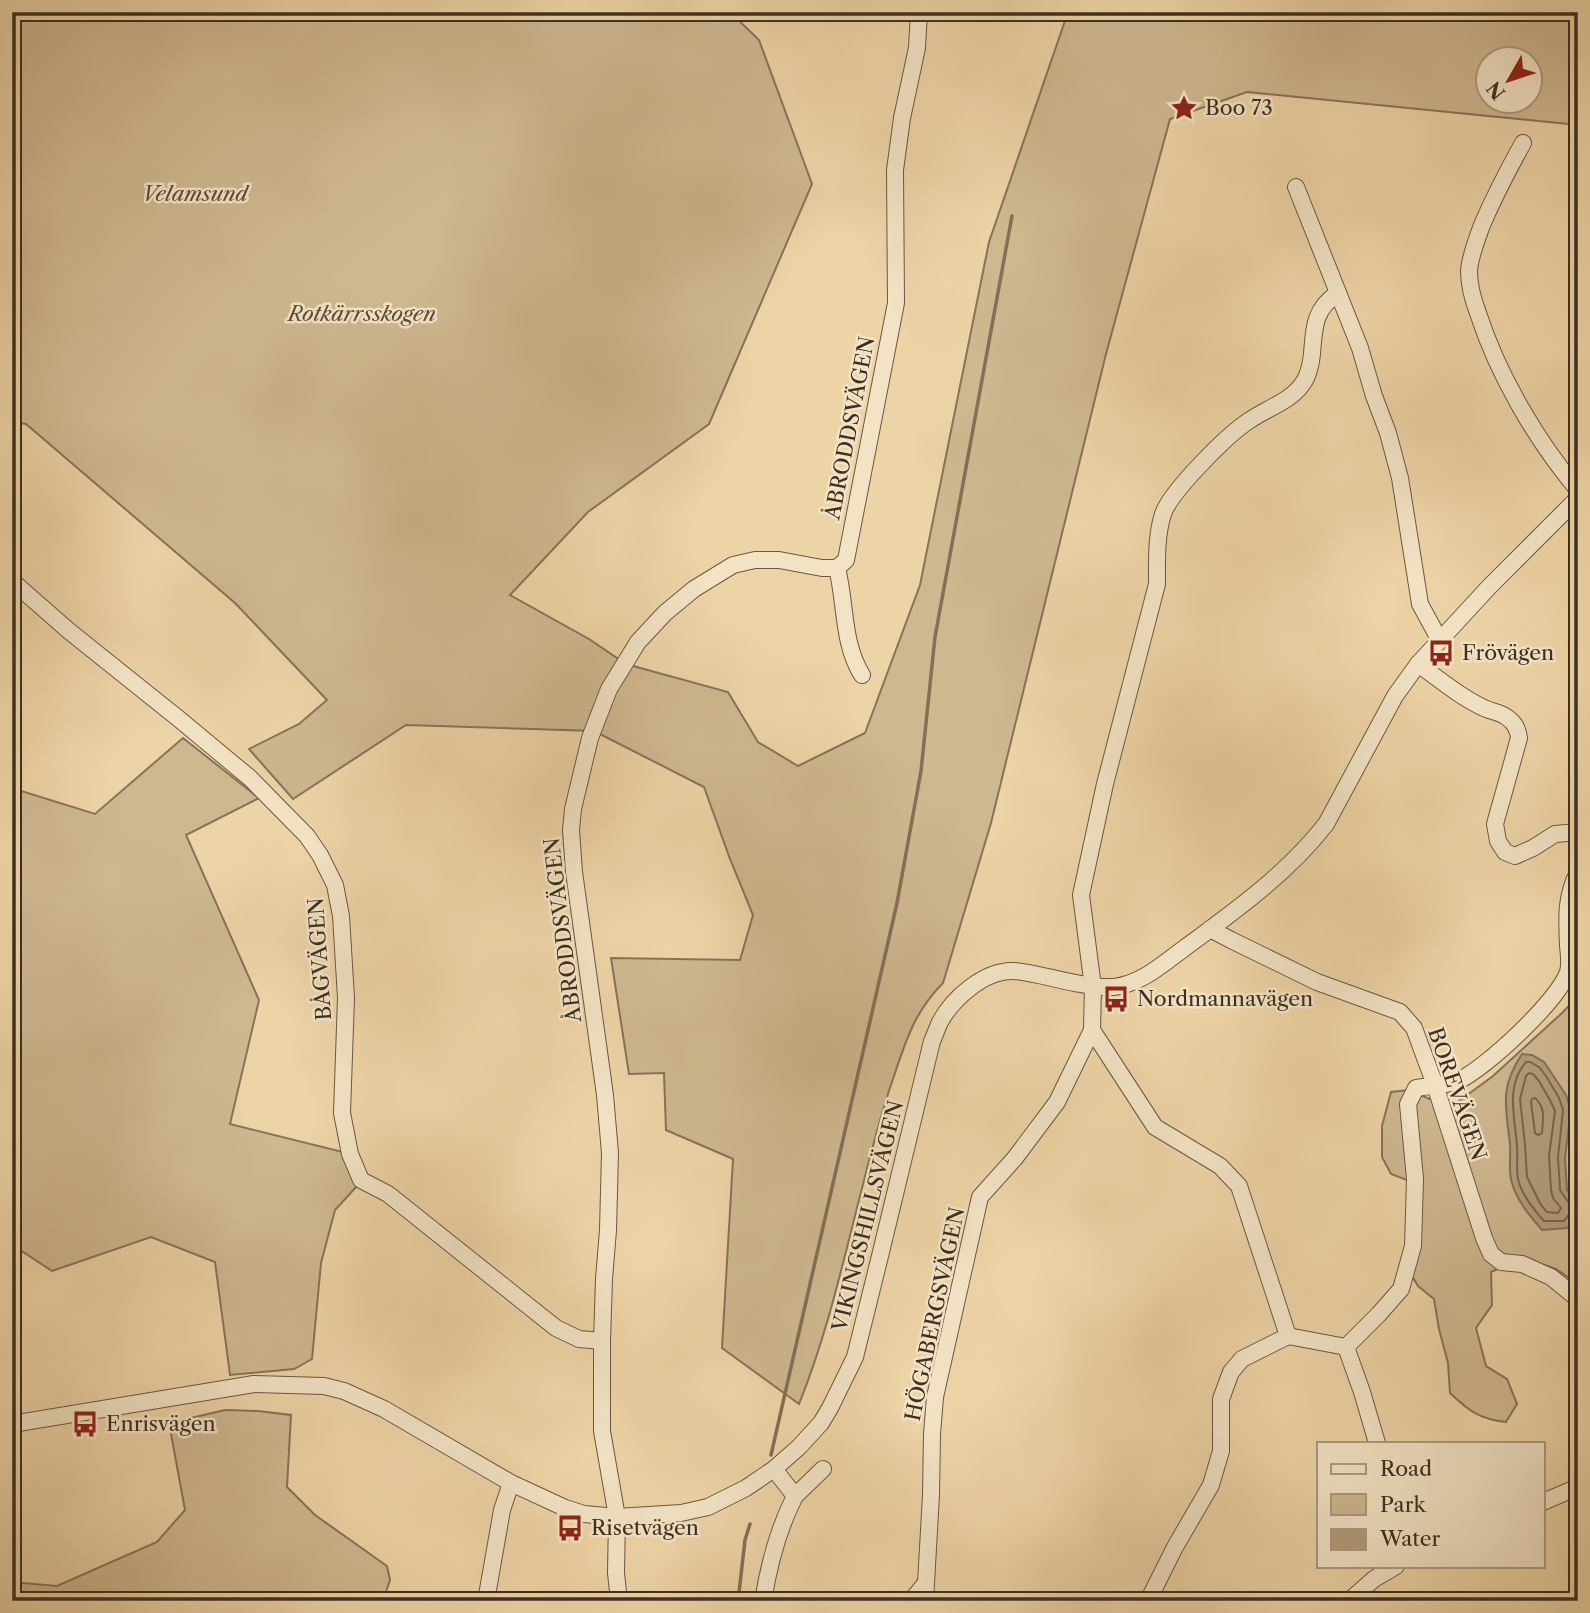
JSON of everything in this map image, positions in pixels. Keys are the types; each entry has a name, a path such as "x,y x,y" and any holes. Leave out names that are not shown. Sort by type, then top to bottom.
{"street":[{"name":"ÅBRODDSVÄGEN","path":"619,1601 616,1573 617,1517 603,1431 602,1341 610,1153 605,1095 574,872 571,830 573,808 590,737 609,690 638,642 665,613 694,589 733,565 755,560 779,560 837,568 846,560 896,303 895,170 902,118 917,48 919,12"},
{"path":"1522,143 1496,192 1475,244 1469,271 1471,294 1484,333 1503,375 1538,436 1578,490"},
{"path":"1296,187 1360,348 1392,447 1400,478 1420,604 1439,639"},
{"path":"1093,986 1081,895 1105,784 1157,584 1157,558 1163,516 1188,479 1229,435 1250,419 1281,404 1305,380 1310,369 1317,318 1327,301 1338,293"},
{"name":"VIKINGSHILLSVÄGEN","path":"12,1424 254,1384 324,1385 384,1409 511,1483 565,1508 592,1515 617,1517 681,1513 708,1507 746,1489 799,1447 821,1423 855,1357 932,1041 940,1021 957,998 989,977 1009,971 1093,986 1125,986 1140,979 1210,929 1280,873 1314,840 1326,824 1395,696 1418,664 1439,639 1578,498"},
{"path":"837,568 847,635 862,675"},
{"name":"BÅGVÄGEN","path":"12,581 69,631 250,778 307,836 320,855 335,885 341,916 346,999 342,1113 350,1154 361,1180 388,1194 556,1328 579,1339 602,1341"},
{"path":"1418,664 1457,692 1511,720 1518,728 1518,738 1495,824 1498,841 1505,852 1515,856 1555,834 1578,832"},
{"path":"1346,1347 1401,1289 1413,1246 1415,1179 1408,1104 1416,1088 1456,1082 1479,1067 1504,1048 1556,992 1573,968 1567,907 1570,889 1578,872"},
{"name":"BOREVÄGEN","path":"1210,929 1317,982 1400,1012 1415,1028 1460,1168 1492,1254 1501,1262 1522,1264 1551,1277 1578,1299"},
{"name":"HÖGABERGSVÄGEN","path":"925,1601 935,1397 980,1197 1015,1158 1057,1102 1092,1030 1093,986"},
{"path":"1092,1030 1155,1127 1220,1166 1239,1186 1287,1336"},
{"path":"1148,1601 1214,1477 1221,1451 1221,1399 1231,1372 1242,1359 1287,1336 1346,1347"},
{"path":"1346,1347 1377,1442"},
{"path":"774,1469 795,1496"},
{"path":"763,1601 781,1526 795,1496 823,1469"},
{"path":"486,1601 502,1510 511,1483"},
{"path":"1544,1502 1578,1487"},
{"path":"1349,1601 1374,1579 1393,1568"},
{"path":"911,1601 925,1584"}],"green space":[{"name":"Rotkärrsskogen","path":"12,12 730,12 759,40 812,184 709,424 588,512 510,595 589,639 626,664 728,692 758,742 798,766 865,733 920,585 989,242 1068,12 1578,12 1578,125 1488,116 1544,116 1544,46 1474,46 1474,115 1247,92 1170,119 1106,354 991,823 943,983 925,1004 912,1026 889,1092 832,1305 799,1404 722,1348 733,1159 666,1130 664,1073 629,1074 611,958 740,960 753,915 704,787 594,731 406,725 293,799 249,749 299,724 327,700 235,603 26,424 12,422"},
{"path":"183,738 259,798 186,835 259,1000 230,1124 343,1152 358,1185 335,1210 321,1263 312,1359 294,1369 230,1375 215,1262 151,1237 52,1271 14,1246 12,1248 12,788 95,814"},
{"path":"1578,996 1578,1284 1556,1269 1523,1258 1491,1272 1492,1305 1476,1328 1486,1366 1507,1379 1517,1404 1506,1422 1497,1421 1475,1413 1450,1393 1448,1363 1434,1299 1418,1286 1412,1276 1420,1185 1391,1174 1382,1157 1382,1126 1391,1092 1409,1090 1432,1100 1455,1104 1493,1076"},
{"path":"225,1410 291,1415 287,1487 315,1515 387,1566 390,1580 383,1601 12,1601 12,1582 57,1586 157,1542 185,1510 169,1423"}],"water":[{"path":"1522,1054 1532,1055 1544,1062 1566,1095 1571,1110 1565,1158 1567,1190 1577,1202 1574,1222 1567,1228 1542,1230 1521,1202 1511,1179 1506,1098 1510,1077"}],"waterway":[{"path":"771,1455 897,903 921,771 935,637 1012,216"},
{"path":"738,1601 745,1540 750,1524"}],"place":[{"name":"Boo 73","path":"1184,108"},
{"name":"Frövägen","path":"1441,653"},
{"name":"Nordmannavägen","path":"1116,999"},
{"name":"Enrisvägen","path":"85,1424"},
{"name":"Risetvägen","path":"570,1528"}],"park label":[{"name":"Velamsund","path":"195,194"}]}
